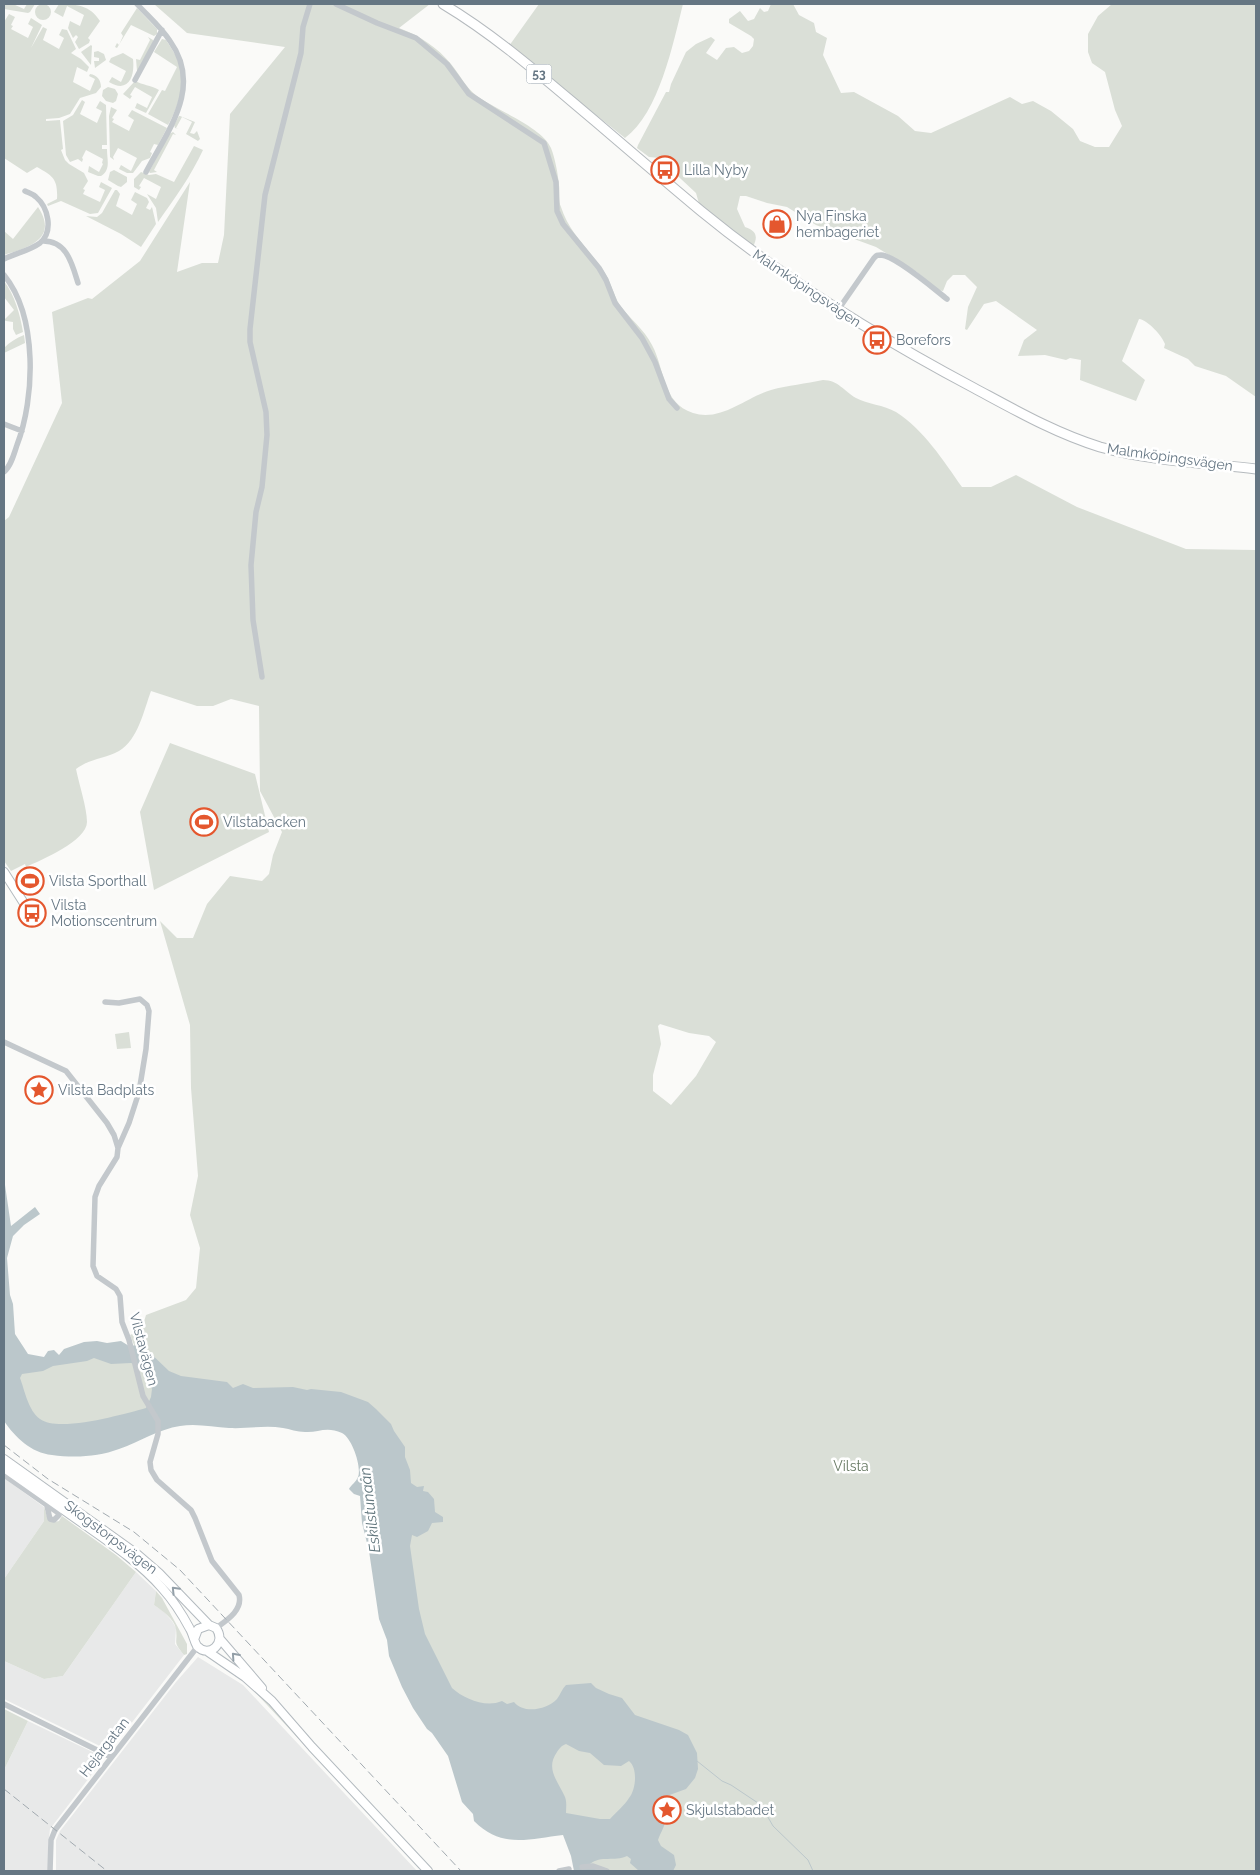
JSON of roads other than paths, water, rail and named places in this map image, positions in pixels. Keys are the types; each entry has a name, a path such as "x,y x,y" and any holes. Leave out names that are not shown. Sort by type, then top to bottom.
{"main road":[{"name":"Malmköpingsvägen","path":"443,4 482,29 518,56 734,237 781,272 838,310 955,379 1028,418 1068,436 1119,451 1256,469"},
{"path":"4,872 27,908"},
{"name":"Skogstorpsvägen","path":"4,1459 138,1554 212,1627"},
{"name":"Skogstorpsvägen","path":"4,1468 137,1563 170,1597 195,1637"},
{"path":"272,1701 245,1677 198,1646 195,1637 198,1629 212,1627 272,1701 428,1871"},
{"path":"208,1651 216,1647 220,1638"}],"street":[{"path":"136,4 171,41 184,70 184,88 178,111 146,172"},
{"path":"262,677 253,620 251,565 256,512 262,487 267,435 266,412 250,342 250,329 264,200 301,54 303,27 310,4"},
{"path":"336,4 416,38 447,64 469,94 544,143 556,182 557,211 563,224 603,274 615,303 622,314 638,330 659,370 669,399 677,408"},
{"path":"136,80 162,30"},
{"path":"4,259 27,250 42,241 48,229 47,215 38,198 25,191"},
{"path":"42,241 58,245 67,252 78,283"},
{"path":"838,310 874,258 879,255 901,265 947,299"},
{"path":"4,275 19,305 28,342 30,386 22,431 9,465 4,472"},
{"path":"4,424 22,431"},
{"name":"Vilstavägen","path":"106,1002 119,1003 140,999 148,1005 149,1011 146,1048 139,1092 129,1123 118,1148 115,1162 102,1180 95,1197 92,1260 98,1276 116,1289 120,1296 122,1322 145,1400 157,1418 158,1434 150,1462 153,1475 191,1510 196,1518 212,1561 241,1600 239,1608 212,1627"},
{"path":"4,1042 66,1071 107,1123 114,1135 118,1148"},
{"path":"4,1475 47,1506"},
{"name":"Hejargatan","path":"50,1871 51,1840 55,1830 198,1646"},
{"path":"4,1704 111,1757"},
{"path":"582,1867 593,1866 606,1871"},
{"path":"559,1871 569,1869"}],"water":[{"name":"Eskilstunaån","path":"4,1178 11,1226 35,1207 40,1214 24,1225 13,1236 7,1258 15,1334 28,1354 44,1357 48,1351 54,1350 59,1355 64,1349 84,1342 97,1341 107,1343 121,1341 129,1346 138,1345 146,1349 169,1371 181,1376 227,1382 233,1388 243,1384 253,1388 293,1387 307,1390 341,1392 368,1402 391,1424 405,1447 405,1457 410,1470 411,1483 417,1487 424,1486 423,1491 428,1492 434,1499 435,1512 443,1517 443,1522 432,1523 428,1531 417,1537 412,1535 410,1546 419,1609 425,1634 452,1688 469,1699 482,1703 502,1701 507,1704 514,1702 523,1708 535,1709 553,1703 566,1685 591,1683 596,1688 622,1698 635,1715 679,1730 688,1735 697,1753 698,1769 695,1778 686,1789 664,1797 663,1804 666,1821 658,1840 661,1846 674,1855 676,1865 673,1871 639,1871 630,1863 631,1859 627,1856 594,1861 590,1864 598,1871 574,1871 571,1856 563,1835 527,1840 505,1839 484,1830 474,1821 473,1814 462,1802 448,1756 413,1708 389,1656 387,1640 379,1619 369,1551 362,1523 360,1496 354,1494 349,1489 358,1477 359,1467 353,1446 342,1433 327,1430 302,1432 276,1427 223,1428 186,1425 164,1430 111,1452 86,1456 69,1456 44,1454 30,1448 13,1433 4,1421","holes":["94,1358 111,1364 131,1363 139,1365 152,1389 146,1408 108,1418 76,1423 49,1423 40,1419 33,1411 25,1394 20,1378 22,1374 43,1371 53,1366 87,1361","566,1744 579,1751 590,1753 604,1765 621,1766 629,1761 632,1764 635,1774 633,1790 627,1801 610,1819 566,1813 566,1799 552,1769 557,1752"]}],"waterway":[{"path":"697,1761 722,1781 761,1805 773,1826 808,1860 813,1871"}],"railway":[{"path":"4,1445 48,1479 134,1532 180,1570 461,1871"},
{"path":"4,1789 107,1871"}],"place":[{"name":"Lilla Nyby","path":"665,170"},
{"name":"Nya Finska hembageriet","path":"777,224"},
{"name":"Borefors","path":"877,340"},
{"name":"Vilstabacken","path":"204,822"},
{"name":"Vilsta Sporthall","path":"30,881"},
{"name":"Vilsta Motionscentrum","path":"32,913"},
{"name":"Vilsta Badplats","path":"39,1090"},
{"name":"Skjulstabadet","path":"667,1810"}],"park label":[{"name":"Vilsta","path":"851,1466"}]}
